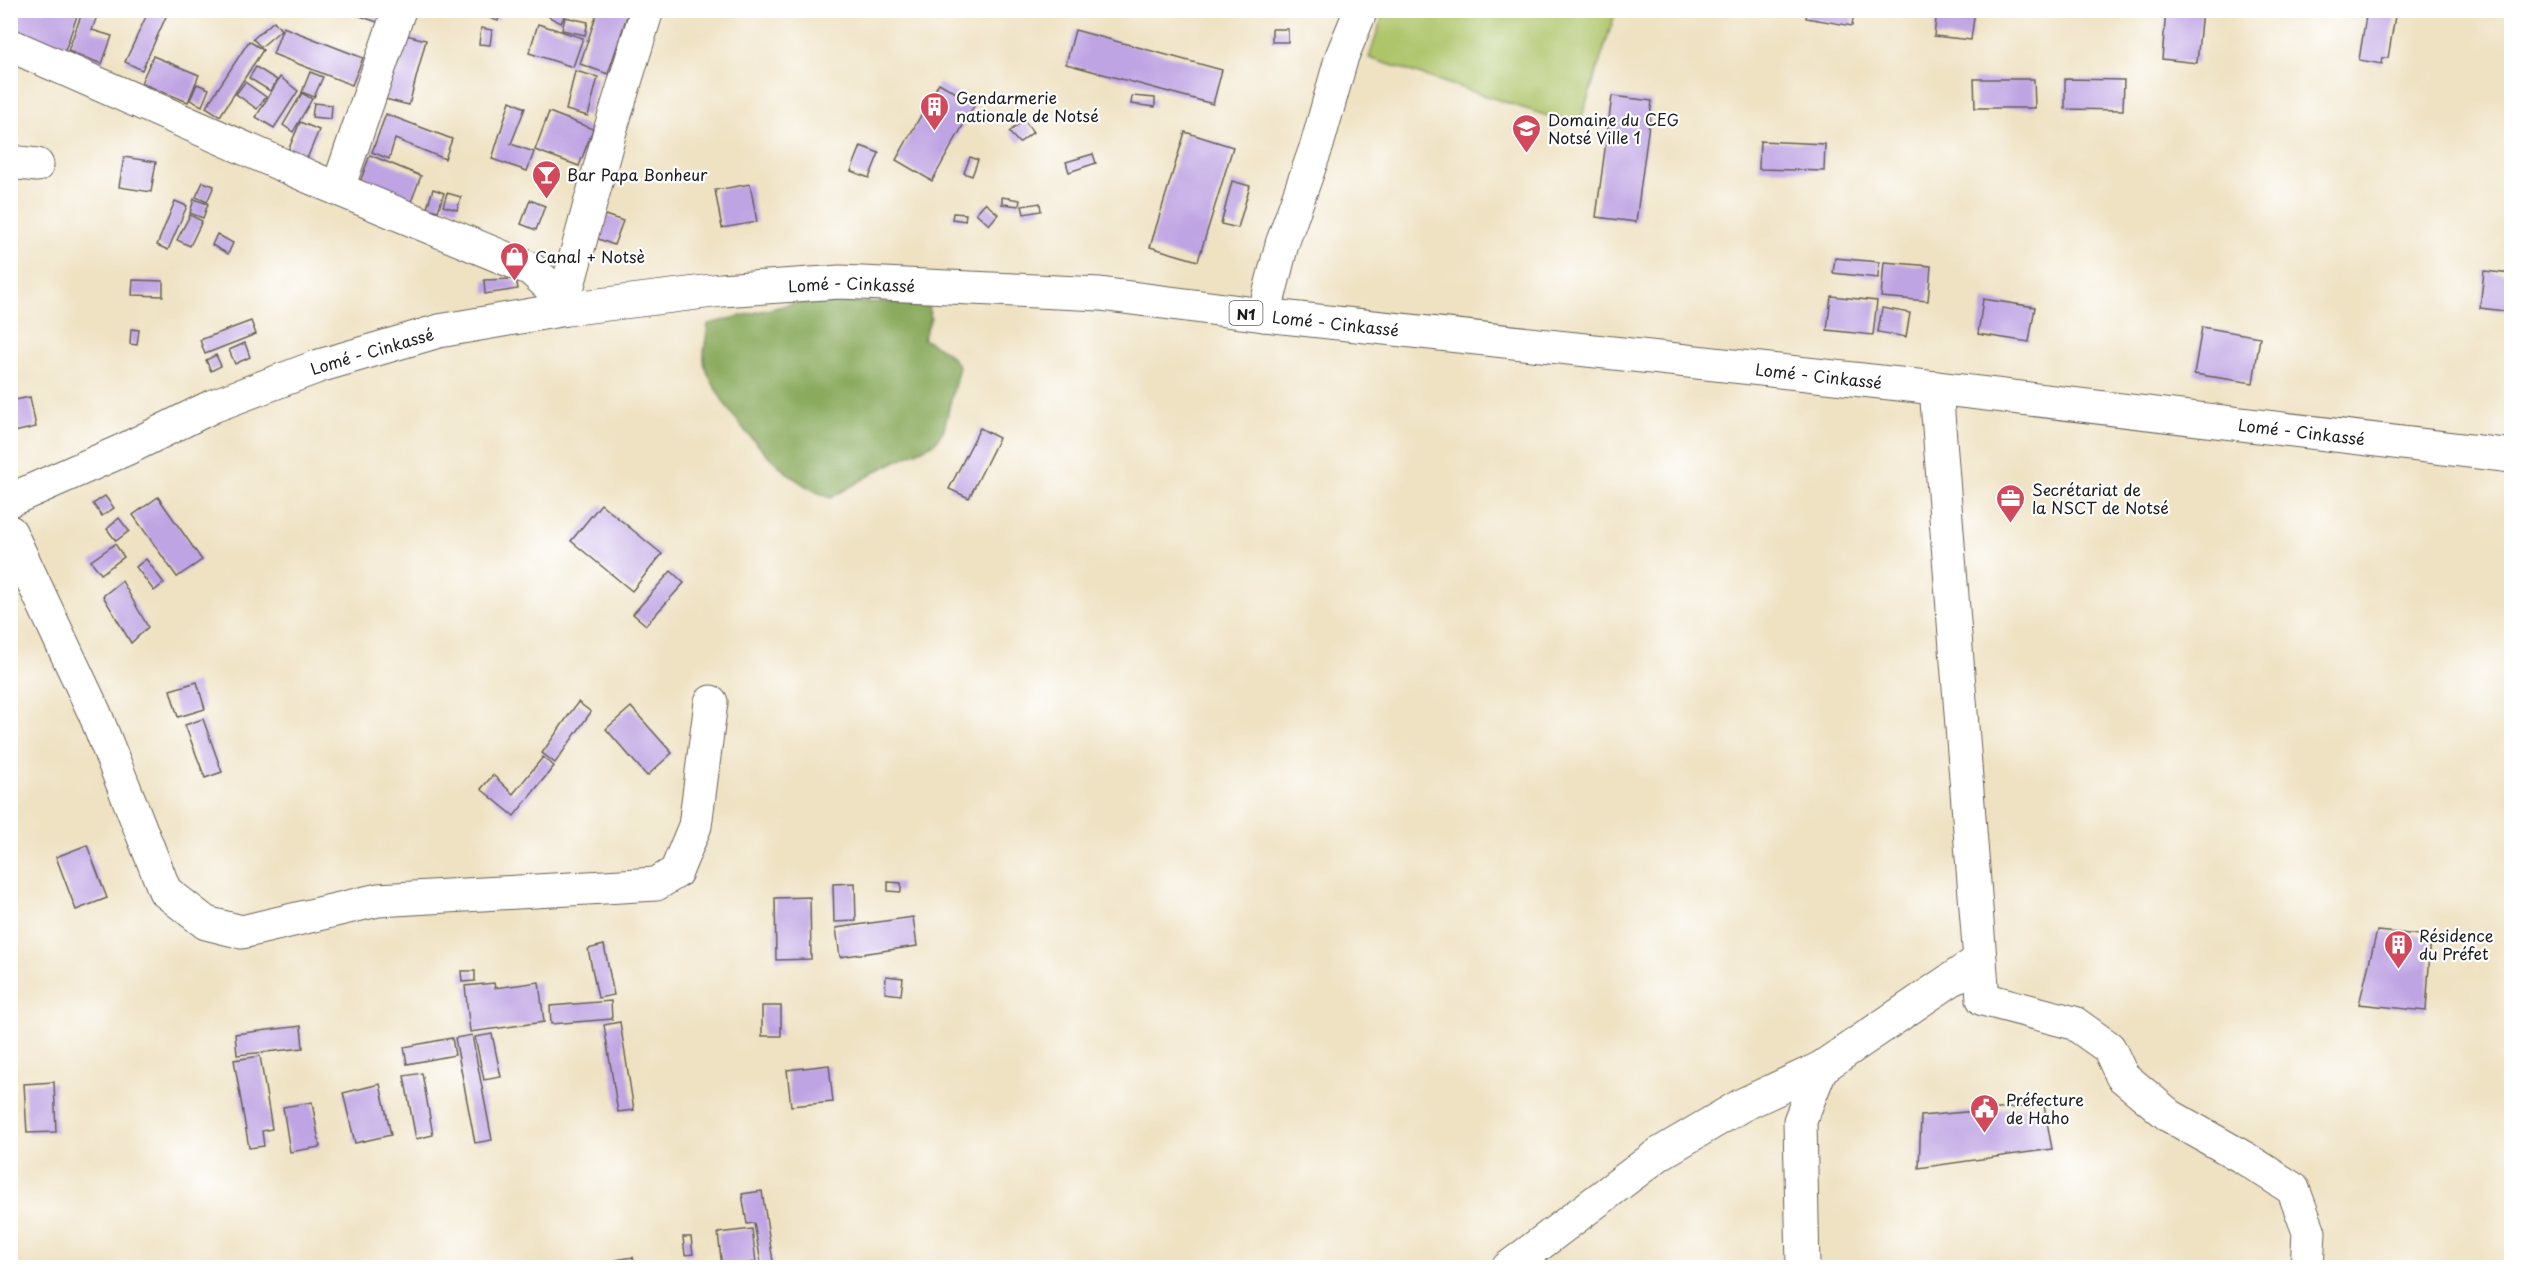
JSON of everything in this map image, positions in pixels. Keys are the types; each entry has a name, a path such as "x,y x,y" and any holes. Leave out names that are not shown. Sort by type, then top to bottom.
{"main road":[{"path":"338,188 399,10"},
{"path":"565,305 610,131 647,10"},
{"path":"1264,315 1282,244 1317,145 1342,56 1361,10"},
{"path":"10,45 338,188 531,269 565,305"},
{"name":"Lomé - Cinkassé","path":"10,500 126,449 213,406 319,366 439,331 565,305 721,290 840,282 1100,294 1264,315 1936,388 2511,456"},
{"path":"1936,388 1983,999 2074,1023 2109,1048 2122,1076 2170,1116 2246,1158 2293,1189 2309,1232 2307,1268"},
{"path":"10,532 95,714 165,891 206,923 242,932 378,900 656,884 675,872 695,826 711,702"},
{"path":"1508,1268 1659,1154 1742,1105 1821,1068 1980,960"},
{"path":"1803,1268 1800,1122 1821,1068"}],"green space":[{"path":"1384,10 1616,11 1579,126 1369,58"},
{"path":"927,302 931,318 923,339 947,352 959,366 944,429 935,443 886,466 831,498 794,478 758,445 727,406 706,369 704,353 708,324 795,303"}],"building":[{"path":"17,10 79,10 65,51 10,33"},
{"path":"83,10 97,16 92,30 112,36 102,64 68,51"},
{"path":"149,10 169,10 142,70 125,62"},
{"path":"343,10 384,10 380,23"},
{"path":"476,10 501,10 498,21 475,13"},
{"path":"552,10 567,10 561,23 549,17"},
{"path":"598,10 628,13 608,74 580,64"},
{"path":"1807,10 1854,10 1852,26 1806,18"},
{"path":"1937,10 1975,10 1971,40 1934,36"},
{"path":"2166,10 2202,10 2197,63 2162,59"},
{"path":"2367,10 2396,10 2388,58 2383,58 2382,64 2359,60"},
{"path":"565,17 588,22 585,35 562,30"},
{"path":"274,21 281,30 261,47 253,39"},
{"path":"538,24 583,38 573,67 529,53"},
{"path":"283,27 363,58 352,85 273,54"},
{"path":"481,28 492,30 490,45 479,44"},
{"path":"1272,29 1288,29 1288,42 1272,42"},
{"path":"1075,30 1222,70 1213,104 1066,64"},
{"path":"398,33 426,40 409,105 381,98"},
{"path":"249,41 263,50 220,116 206,107"},
{"path":"153,56 199,75 188,102 141,83"},
{"path":"256,67 277,80 270,91 249,78"},
{"path":"575,71 598,77 588,116 566,110"},
{"path":"310,72 323,77 314,97 302,92"},
{"path":"280,77 298,91 274,128 256,117"},
{"path":"1974,79 2034,79 2035,108 1975,108"},
{"path":"2065,79 2124,80 2123,110 2065,109"},
{"path":"245,82 266,97 257,109 236,94"},
{"name":"Gendarmerie nationale de Notsé","path":"939,83 975,104 932,181 896,160"},
{"path":"197,84 209,89 202,106 190,100"},
{"path":"302,93 312,99 293,132 283,125"},
{"path":"1132,96 1155,98 1155,107 1131,104"},
{"path":"1612,96 1652,101 1636,222 1596,217"},
{"path":"510,101 525,108 511,144 534,152 527,171 492,159"},
{"path":"314,103 332,105 331,119 312,117"},
{"path":"549,112 593,129 579,166 535,150"},
{"path":"386,114 452,139 445,159 395,139 389,159 372,152"},
{"path":"1024,120 1033,132 1019,143 1009,132"},
{"path":"300,122 319,130 306,161 287,153"},
{"path":"1185,132 1233,147 1198,261 1150,247"},
{"path":"1760,141 1825,144 1824,171 1759,169"},
{"path":"861,146 879,153 869,178 851,171"},
{"path":"1093,154 1096,163 1069,172 1066,162"},
{"path":"370,155 421,176 411,202 360,182"},
{"path":"124,157 156,162 151,192 119,187"},
{"path":"970,157 978,160 972,176 964,173"},
{"path":"1232,181 1250,186 1238,228 1221,224"},
{"path":"203,182 214,186 207,202 196,197"},
{"path":"750,184 757,222 722,228 715,190"},
{"path":"433,189 444,193 438,211 427,208"},
{"path":"447,193 461,197 457,210 443,206"},
{"path":"1002,197 1020,200 1019,206 1002,204"},
{"path":"194,199 208,204 203,218 190,213"},
{"path":"530,200 545,206 536,230 521,224"},
{"path":"175,201 187,206 168,250 157,245"},
{"path":"985,203 998,214 989,225 976,213"},
{"path":"1040,203 1041,211 1024,214 1022,206"},
{"path":"953,213 966,214 965,221 952,219"},
{"path":"190,215 202,221 190,246 177,240"},
{"path":"605,215 623,221 614,245 596,238"},
{"path":"217,234 233,243 228,254 212,245"},
{"path":"1835,258 1879,262 1878,278 1833,273"},
{"path":"1884,262 1931,266 1928,301 1881,297"},
{"path":"2484,271 2512,274 2512,312 2480,308"},
{"path":"516,279 518,289 485,294 484,280"},
{"path":"133,280 163,281 163,296 132,295"},
{"path":"1831,296 1877,301 1873,335 1827,330"},
{"path":"1983,299 2035,307 2029,342 1978,334"},
{"path":"1882,308 1910,313 1906,337 1878,332"},
{"path":"251,321 256,334 205,354 200,340"},
{"path":"2202,327 2260,337 2253,383 2194,374"},
{"path":"131,329 139,330 137,345 130,344"},
{"path":"245,343 250,357 235,364 229,350"},
{"path":"216,355 221,366 211,371 206,360"},
{"path":"30,397 36,427 10,433 10,401"},
{"path":"980,428 999,438 969,498 949,489"},
{"path":"105,496 114,508 102,516 93,504"},
{"path":"158,497 202,560 177,577 133,515"},
{"path":"601,504 662,554 632,591 571,541"},
{"path":"119,518 129,531 116,541 107,529"},
{"path":"115,544 124,557 101,574 91,561"},
{"path":"146,559 164,583 154,591 136,567"},
{"path":"671,571 684,583 646,625 633,614"},
{"path":"122,581 148,627 131,643 103,596"},
{"path":"197,682 205,709 178,717 170,690"},
{"path":"578,702 591,712 555,763 542,753"},
{"path":"631,707 672,753 647,776 606,729"},
{"path":"203,719 222,772 205,778 185,725"},
{"path":"543,757 554,766 514,816 481,789 493,775 513,794"},
{"path":"87,845 107,898 76,910 56,857"},
{"path":"888,882 901,883 901,892 888,891"},
{"path":"855,883 856,921 834,922 833,884"},
{"path":"810,897 811,959 776,960 775,898"},
{"path":"913,917 917,946 840,957 836,928"},
{"name":"Résidence du Préfet","path":"2377,931 2431,936 2426,1011 2359,1004"},
{"path":"604,945 614,995 598,998 588,949"},
{"path":"461,971 475,971 475,981 462,982"},
{"path":"886,976 903,978 901,995 885,993"},
{"path":"539,982 544,1022 470,1032 465,986 494,983 495,988"},
{"path":"611,1001 612,1019 551,1024 550,1006"},
{"path":"762,1006 781,1006 781,1036 762,1036"},
{"path":"620,1022 634,1110 618,1112 604,1025"},
{"path":"301,1026 303,1048 237,1055 235,1034"},
{"path":"492,1034 501,1077 484,1080 475,1037"},
{"path":"472,1035 492,1140 475,1143 455,1038"},
{"path":"452,1038 455,1055 407,1064 404,1047"},
{"path":"260,1056 272,1129 262,1131 264,1146 249,1148 234,1060"},
{"path":"829,1065 833,1102 791,1106 787,1070"},
{"path":"422,1073 433,1135 416,1139 404,1076"},
{"path":"54,1082 56,1132 27,1133 24,1084"},
{"path":"380,1084 391,1135 355,1143 343,1093"},
{"path":"312,1102 320,1147 290,1152 283,1107"},
{"name":"Préfecture de Haho","path":"2044,1105 2052,1149 1919,1168 1921,1116"},
{"path":"762,1191 774,1268 746,1268 761,1263 754,1223 747,1224 742,1194"},
{"path":"752,1229 756,1262 722,1267 718,1233"},
{"path":"683,1237 691,1237 693,1254 685,1255"},
{"path":"633,1257 635,1268 616,1268 615,1260"}],"place":[{"name":"Gendarmerie nationale de Notsé","path":"935,132"},
{"name":"Domaine du CEG Notsé Ville 1","path":"1527,154"},
{"name":"Bar Papa Bonheur","path":"546,200"},
{"name":"Canal + Notsè","path":"514,282"},
{"name":"Secrétariat de la NSCT de Notsé","path":"2011,524"},
{"name":"Résidence du Préfet","path":"2398,970"},
{"name":"Préfecture de Haho","path":"1985,1134"}]}
